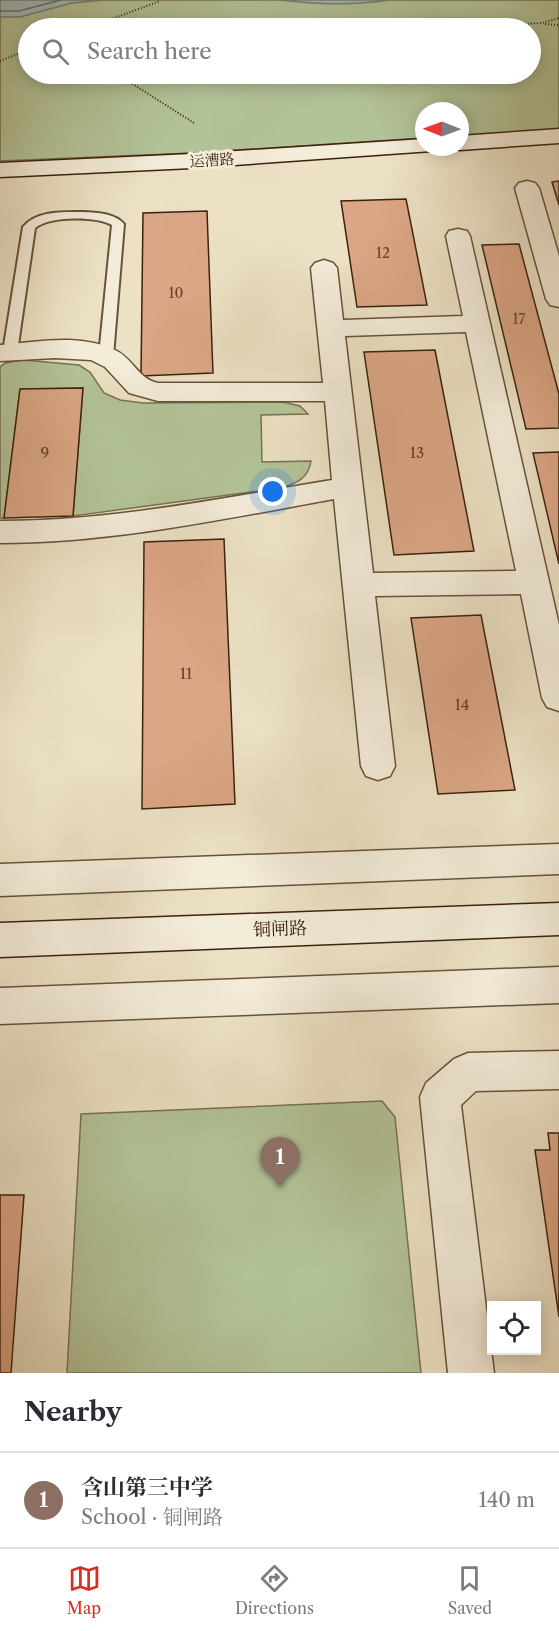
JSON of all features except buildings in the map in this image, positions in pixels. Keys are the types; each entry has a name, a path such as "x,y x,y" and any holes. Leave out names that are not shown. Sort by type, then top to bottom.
{"street":[{"path":"469,142 559,136"},
{"name":"运漕路","path":"0,170 192,161 415,147"},
{"path":"526,188 558,290"},
{"path":"458,236 559,698"},
{"path":"324,268 378,766"},
{"path":"330,328 477,324"},
{"path":"5,352 83,350 106,356 113,360 131,383 144,391 337,392"},
{"path":"0,532 52,532 128,524 348,488"},
{"path":"358,585 534,582"},
{"path":"0,880 559,859"},
{"name":"铜闸路","path":"0,940 559,919"},
{"path":"0,1006 559,985"},
{"path":"471,1373 440,1097 468,1072 559,1070"}],"lane":[{"path":"5,352 29,227 35,221 45,218 102,216 113,218 118,224 106,356"}],"path":[{"path":"114,18 160,1"},
{"path":"542,24 559,18"},
{"path":"542,24 559,26"},
{"path":"0,61 18,54"},
{"path":"133,84 194,123"}],"green space":[{"path":"0,0 559,0 559,129 469,135 469,102 415,102 415,139 192,153 0,161"},
{"path":"23,360 79,365 90,372 104,393 120,400 143,403 283,402 300,406 308,414 261,415 262,462 311,461 310,467 301,479 281,488 73,516 83,388 20,389 4,518 0,518 0,367 5,363"},
{"path":"382,1101 395,1117 421,1373 67,1373 81,1114"}],"water":[{"path":"0,0 104,0 72,3 20,17 0,17"},
{"path":"279,0 389,0 334,4"}],"place":[{"name":"含山第三中学","path":"280,1187"}]}
